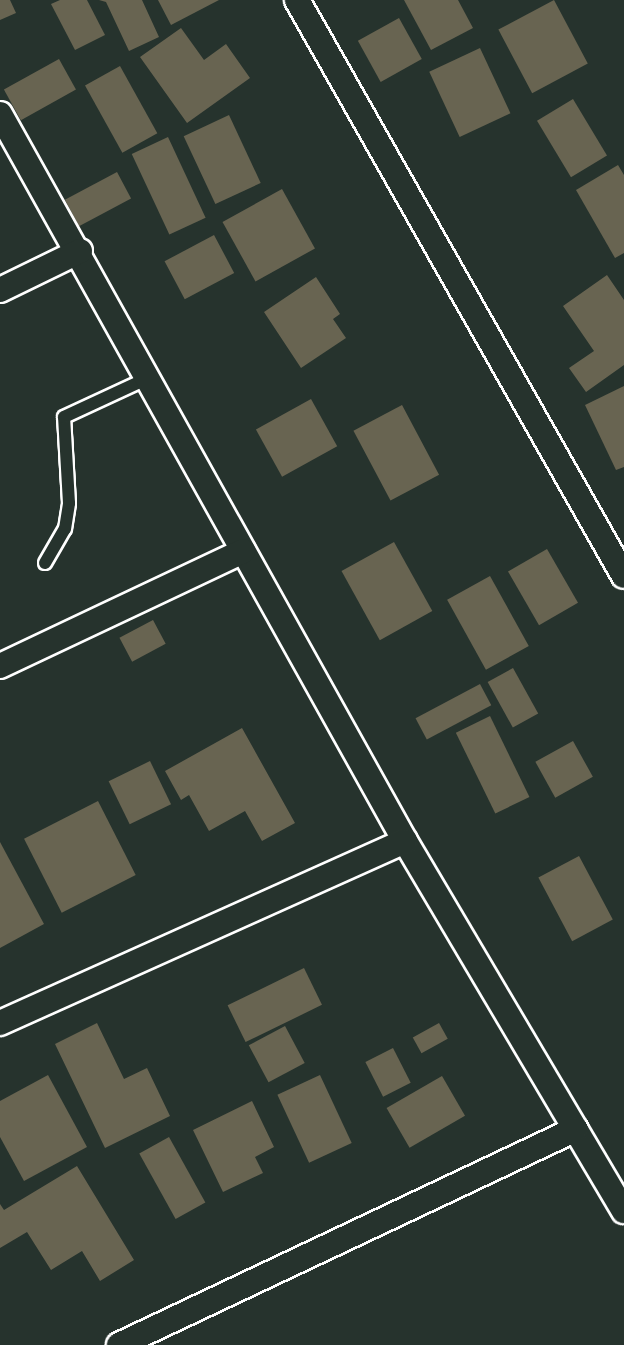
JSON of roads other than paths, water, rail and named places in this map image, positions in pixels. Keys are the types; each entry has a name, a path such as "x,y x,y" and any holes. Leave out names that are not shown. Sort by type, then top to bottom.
{"street":[{"path":"297,0 624,576"},
{"path":"0,114 80,251 405,841 624,1211"},
{"path":"0,290 80,251"},
{"path":"0,666 243,551"},
{"path":"0,1023 405,841"},
{"path":"119,1345 576,1129"}],"lane":[{"path":"45,563 65,529 69,503 64,417 150,377"}]}
